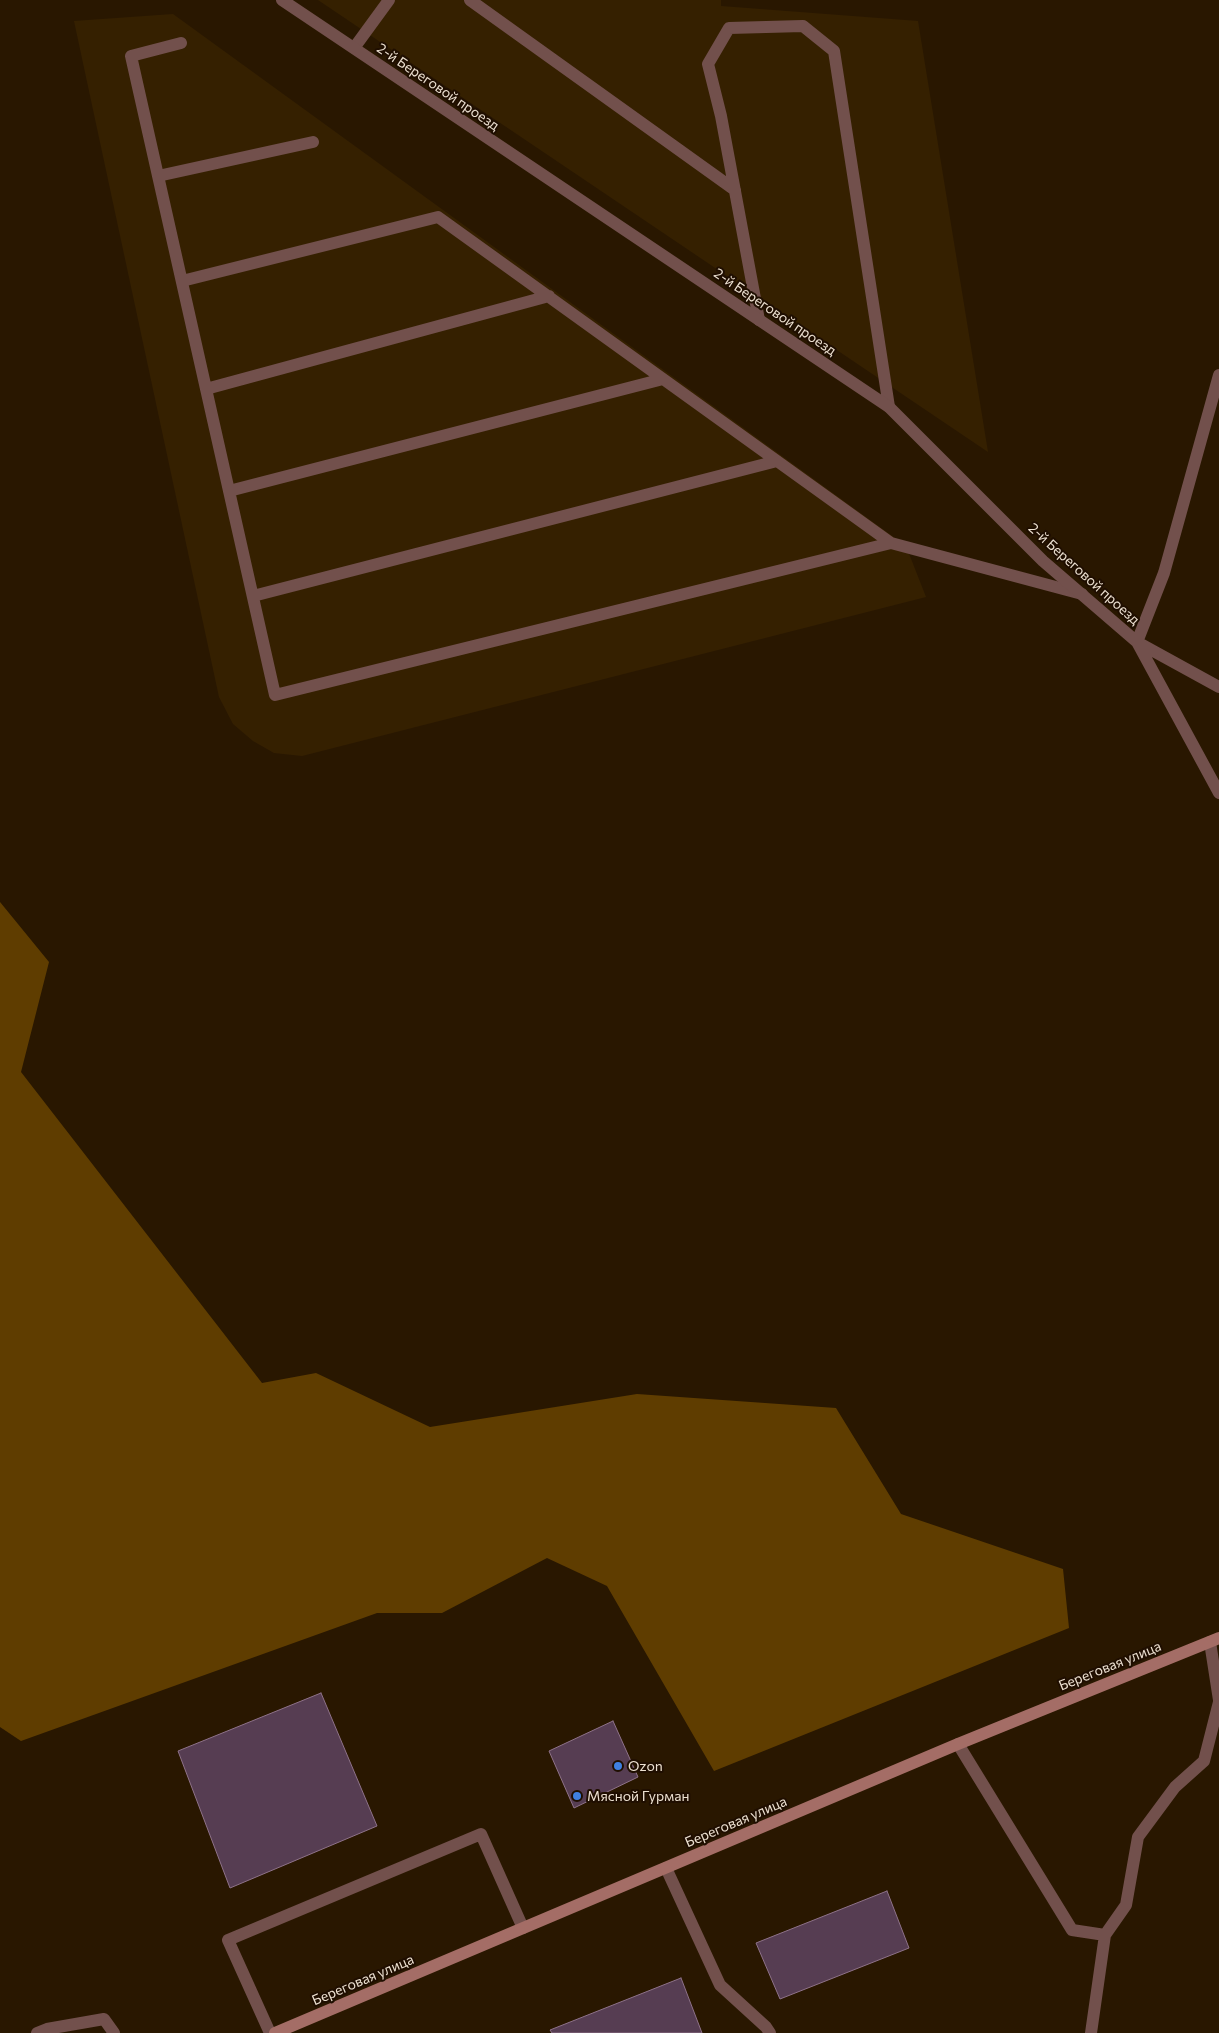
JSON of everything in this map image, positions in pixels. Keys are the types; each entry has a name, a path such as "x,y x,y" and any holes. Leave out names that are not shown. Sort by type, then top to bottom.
{"main road":[{"name":"Береговая улица","path":"275,2033 958,1744 1214,1640"}],"street":[{"name":"2-й Береговой проезд","path":"282,0 889,407 1043,561 1137,642 1219,687"},
{"path":"354,48 389,0"},
{"path":"470,0 735,190"},
{"path":"759,320 721,116 708,64 728,28 803,26 834,51 889,407"},
{"path":"181,43 131,56 276,695 891,543"},
{"path":"158,176 313,142"},
{"path":"182,281 438,217 891,543 1082,594"},
{"path":"206,390 549,296"},
{"path":"1219,375 1164,573 1137,642 1219,793"},
{"path":"229,491 663,379"},
{"path":"253,596 777,461"},
{"path":"1214,1640 1219,1655"},
{"path":"1091,2033 1105,1935 1126,1905 1138,1837 1175,1787 1204,1761 1219,1701 1214,1640"},
{"path":"958,1744 1072,1930 1105,1935"},
{"path":"270,2033 228,1940 481,1834 523,1928"},
{"path":"666,1868 720,1985 766,2027 770,2033"},
{"path":"37,2033 47,2029 104,2019 114,2033"}],"shaded area":[{"path":"318,0 721,0 721,6 918,21 988,452"},
{"path":"173,14 906,546 926,597 302,756 274,753 253,741 233,724 219,697 74,21"},
{"path":"0,902 49,962 21,1072 262,1383 316,1373 430,1427 637,1394 836,1408 901,1514 1063,1569 1069,1628 714,1771 607,1586 547,1558 442,1613 377,1613 21,1741 0,1727"}],"building":[{"path":"321,1693 377,1826 230,1888 178,1751"},
{"path":"613,1721 638,1777 574,1808 549,1751"},
{"path":"887,1891 909,1948 780,1999 756,1943"},
{"path":"681,1978 702,2033 552,2033 550,2030"}],"place":[{"name":"Ozon","path":"618,1766"},
{"name":"Мясной Гурман","path":"577,1796"}]}
